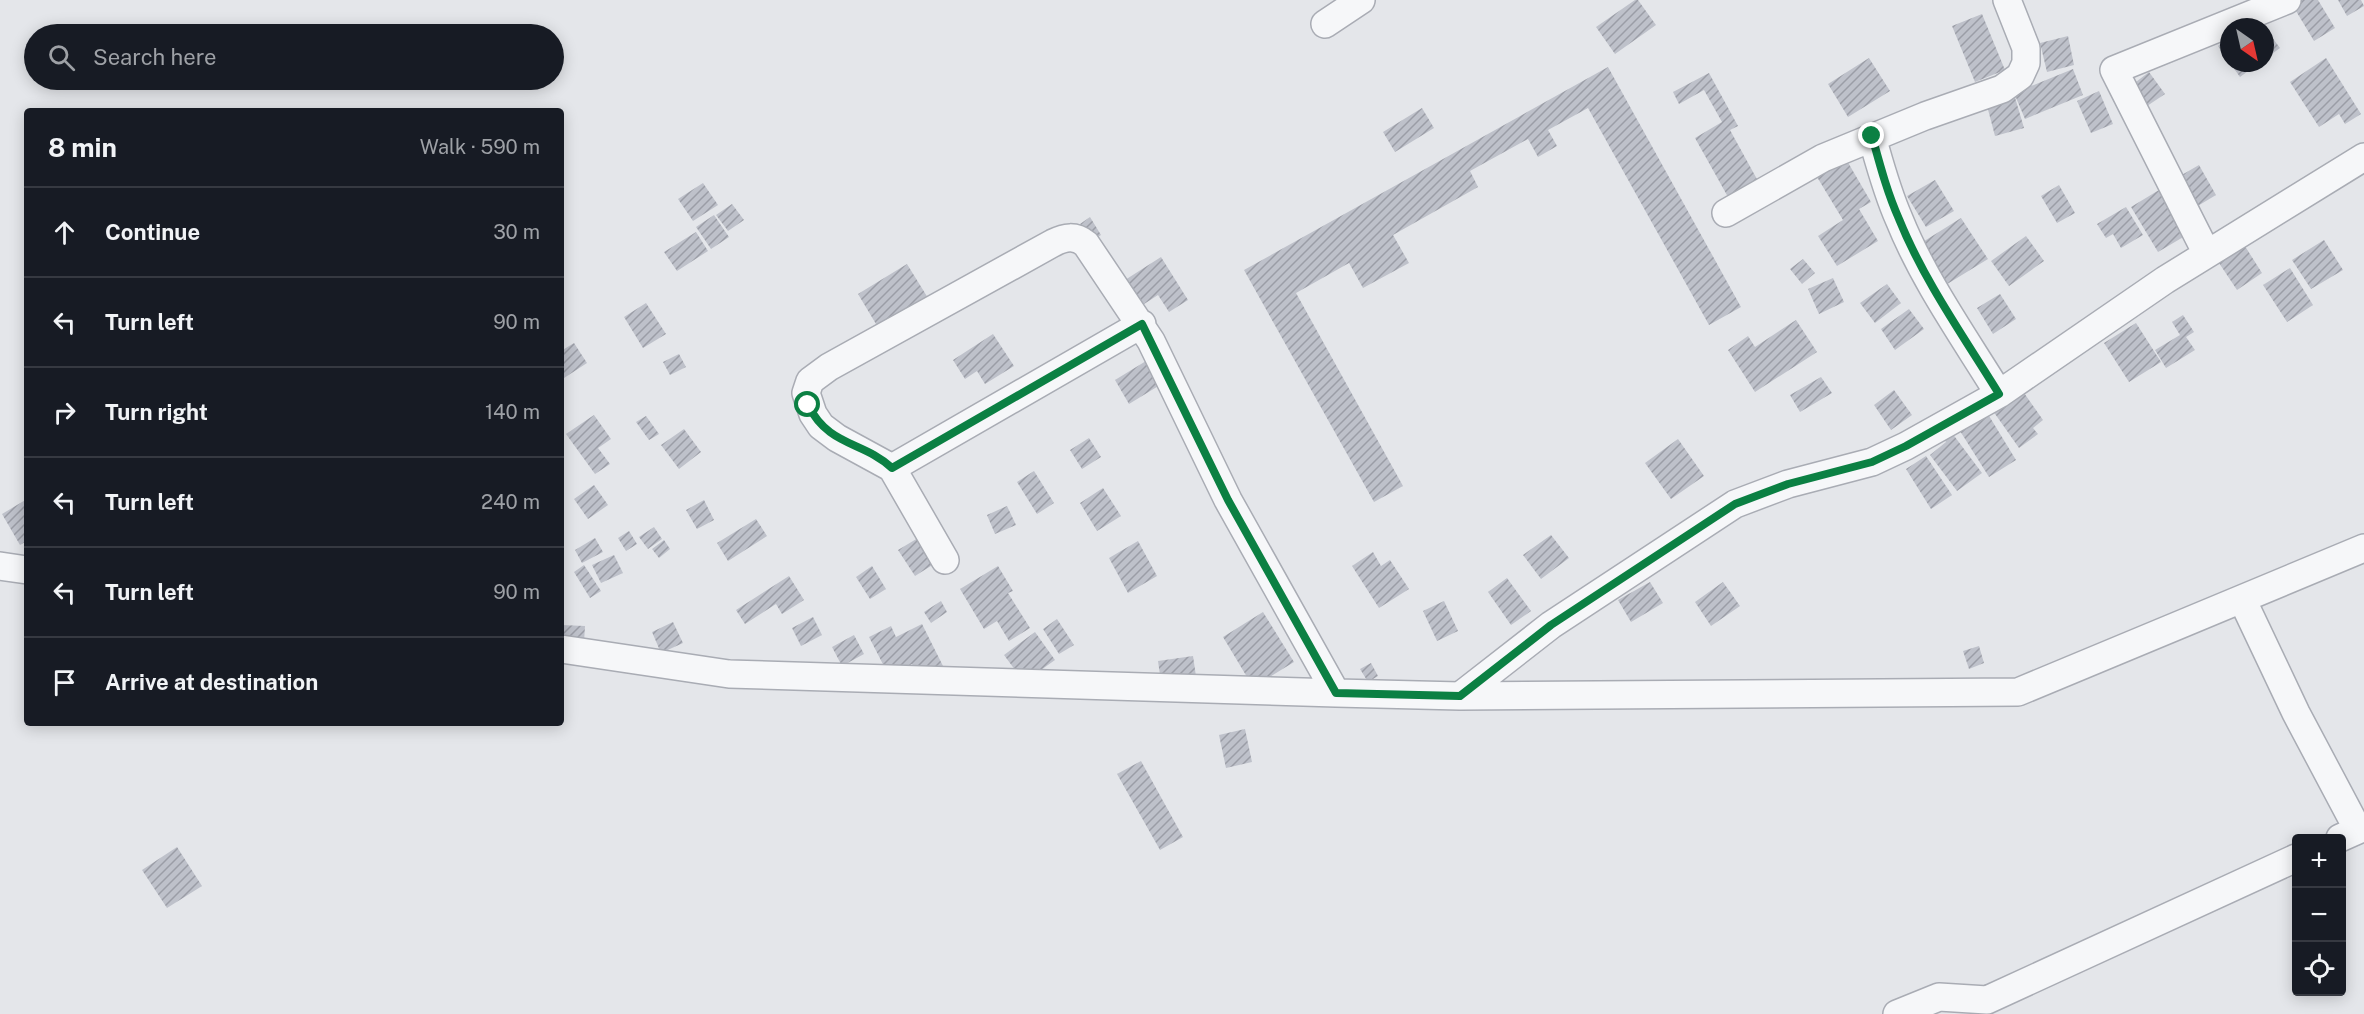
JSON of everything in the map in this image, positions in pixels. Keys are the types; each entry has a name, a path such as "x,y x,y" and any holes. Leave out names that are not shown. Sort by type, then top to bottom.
{"street":[{"path":"1325,24 1361,0"},
{"path":"1726,213 1823,158 1872,136 2002,89 2020,76 2026,63 2026,48 2007,0"},
{"path":"2207,254 2114,70 2287,0"},
{"path":"1872,136 1884,180 1900,222 1931,283 1999,394"},
{"path":"1460,696 1551,625 1735,504 1788,484 1872,462 1906,446 1999,394 2165,280 2364,157"},
{"path":"945,560 892,468 837,438 821,426 813,414 806,393 810,381 829,367 1053,243 1076,237 1086,244 1142,324 1228,500 1336,693"},
{"path":"892,468 1142,324"},
{"path":"564,649 729,674 1336,693 1460,696 2018,692 2364,548"},
{"path":"0,566 24,570"},
{"path":"2242,599 2296,713 2358,830 2346,835"},
{"path":"1897,1014 1939,997 1987,1000 2292,860"}],"building":[{"path":"1638,0 1656,25 1615,54 1596,27"},
{"path":"2318,0 2335,28 2314,41 2290,1"},
{"path":"2338,0 2361,0 2364,6 2347,16"},
{"path":"1982,14 2005,70 1975,82 1952,26"},
{"path":"2068,36 2074,65 2047,72 2040,43"},
{"path":"2274,40 2280,48 2274,52"},
{"path":"1869,58 1890,91 1848,117 1828,84"},
{"path":"2326,58 2361,114 2345,124 2339,114 2319,127 2290,82"},
{"path":"1608,67 1741,307 1709,325 1588,108 1548,130 1557,146 1538,157 1528,139 1470,171 1478,187 1393,235 1409,263 1363,288 1349,263 1296,293 1403,486 1374,502 1244,270"},
{"path":"2073,69 2083,95 2025,119 2014,93"},
{"path":"2149,72 2165,94 2147,106 2132,85"},
{"path":"2236,72 2247,72 2240,77"},
{"path":"1709,73 1738,126 1730,130 1758,181 1728,197 1695,138 1722,122 1704,90 1679,104 1673,92"},
{"path":"2099,91 2113,124 2091,133 2077,101"},
{"path":"2014,94 2024,128 1995,136 1986,102"},
{"path":"1422,108 1434,128 1395,152 1383,132"},
{"path":"1846,159 1871,202 1859,209 1878,241 1837,266 1818,236 1843,220 1817,177"},
{"path":"2199,165 2216,195 2191,210 2173,180"},
{"path":"1935,180 1954,211 1926,227 1907,196"},
{"path":"703,183 718,205 693,221 678,199"},
{"path":"2059,185 2075,213 2057,223 2041,196"},
{"path":"2159,190 2185,236 2158,252 2131,207"},
{"path":"732,204 744,220 728,231 716,215"},
{"path":"2126,207 2143,235 2121,248 2113,234 2106,238 2097,224"},
{"path":"714,215 729,237 711,249 696,227"},
{"path":"1090,217 1101,235 1091,241 1080,224"},
{"path":"1961,218 1988,259 1944,286 1918,245"},
{"path":"696,232 708,251 677,271 664,252"},
{"path":"2026,236 2044,261 2009,286 1991,261"},
{"path":"2324,240 2343,270 2311,289 2292,260"},
{"path":"2243,243 2262,273 2237,290 2217,260"},
{"path":"1161,257 1188,300 1169,312 1158,295 1141,306 1125,280"},
{"path":"1803,259 1815,273 1802,284 1790,269"},
{"path":"907,264 928,298 879,329 858,294"},
{"path":"2290,268 2313,305 2287,322 2263,285"},
{"path":"1833,278 1844,302 1819,314 1808,289"},
{"path":"1887,284 1901,303 1875,323 1860,303"},
{"path":"2000,294 2016,319 1993,334 1977,308"},
{"path":"646,303 666,334 643,348 624,317"},
{"path":"1909,309 1924,329 1895,350 1881,329"},
{"path":"2183,315 2194,332 2186,337 2195,350 2166,368 2155,350 2180,335 2172,322"},
{"path":"1796,320 1817,352 1755,392 1728,350 1748,336 1755,347"},
{"path":"2136,323 2161,362 2129,382 2104,343"},
{"path":"993,334 1014,366 985,384 977,371 965,379 953,360"},
{"path":"574,343 587,363 564,378 564,349"},
{"path":"679,354 686,367 670,375 663,362"},
{"path":"1146,361 1160,385 1129,404 1115,380"},
{"path":"1821,377 1832,393 1800,412 1790,395"},
{"path":"1894,390 1912,415 1891,430 1874,405"},
{"path":"2022,390 2043,420 2033,428 2038,434 2019,448 1993,411"},
{"path":"1983,406 2016,460 1989,477 1955,423"},
{"path":"594,415 611,439 598,448 610,464 595,474 566,434"},
{"path":"646,416 659,434 649,440 636,422"},
{"path":"684,429 701,452 679,469 661,445"},
{"path":"1949,429 1982,473 1957,491 1930,455 1946,442 1941,435"},
{"path":"1089,438 1101,457 1082,469 1070,450"},
{"path":"1678,439 1704,476 1671,499 1645,463"},
{"path":"1926,456 1952,495 1931,509 1906,469"},
{"path":"1034,471 1054,503 1037,514 1017,482"},
{"path":"594,485 608,505 588,519 574,499"},
{"path":"1103,488 1121,516 1097,531 1080,503"},
{"path":"704,500 714,520 697,529 686,510"},
{"path":"24,501 24,543 20,545 2,514"},
{"path":"1007,506 1016,525 995,534 987,515"},
{"path":"756,519 767,536 728,561 717,543"},
{"path":"654,527 662,539 648,549 639,537"},
{"path":"629,531 637,544 626,551 618,538"},
{"path":"1551,535 1569,558 1541,579 1523,555"},
{"path":"595,538 603,552 582,563 575,550"},
{"path":"918,538 934,564 915,576 898,550"},
{"path":"664,540 670,549 659,558 652,549"},
{"path":"1138,541 1157,576 1128,593 1109,558"},
{"path":"1373,552 1381,566 1390,560 1409,589 1379,608 1352,566"},
{"path":"614,555 623,573 601,583 592,565"},
{"path":"584,565 601,591 590,598 574,572"},
{"path":"872,566 886,589 870,599 856,577"},
{"path":"998,566 1013,591 1008,593 1030,628 1009,641 997,621 984,629 960,589"},
{"path":"789,576 804,600 782,614 776,604 745,624 736,610"},
{"path":"1507,578 1531,611 1511,625 1488,592"},
{"path":"1650,582 1663,603 1631,622 1618,600"},
{"path":"1723,582 1740,606 1711,626 1695,602"},
{"path":"941,601 947,612 931,623 924,612"},
{"path":"1444,601 1458,631 1437,641 1423,611"},
{"path":"1263,612 1294,662 1253,687 1223,637"},
{"path":"813,617 822,635 801,646 792,628"},
{"path":"1057,619 1074,645 1059,654 1043,629"},
{"path":"673,622 683,643 661,653 652,632"},
{"path":"922,624 947,674 923,686 912,664 889,676 869,637 891,626 896,637"},
{"path":"564,625 585,626 584,643 564,642"},
{"path":"1035,632 1055,660 1024,682 1004,655"},
{"path":"854,635 864,654 842,666 832,647"},
{"path":"1979,646 1984,663 1969,669 1963,651"},
{"path":"1193,656 1197,683 1162,689 1158,661"},
{"path":"1371,663 1378,676 1368,682 1360,669"},
{"path":"1245,729 1252,762 1226,768 1219,735"},
{"path":"1141,761 1183,837 1160,850 1117,774"},
{"path":"177,847 202,886 167,908 142,870"}],"route":[{"path":"808,405 821,426 837,438 892,468 1142,324 1228,500 1336,693 1460,696 1551,625 1735,504 1788,484 1872,462 1906,446 1999,394 1931,283 1900,222 1884,180 1872,136"}]}
